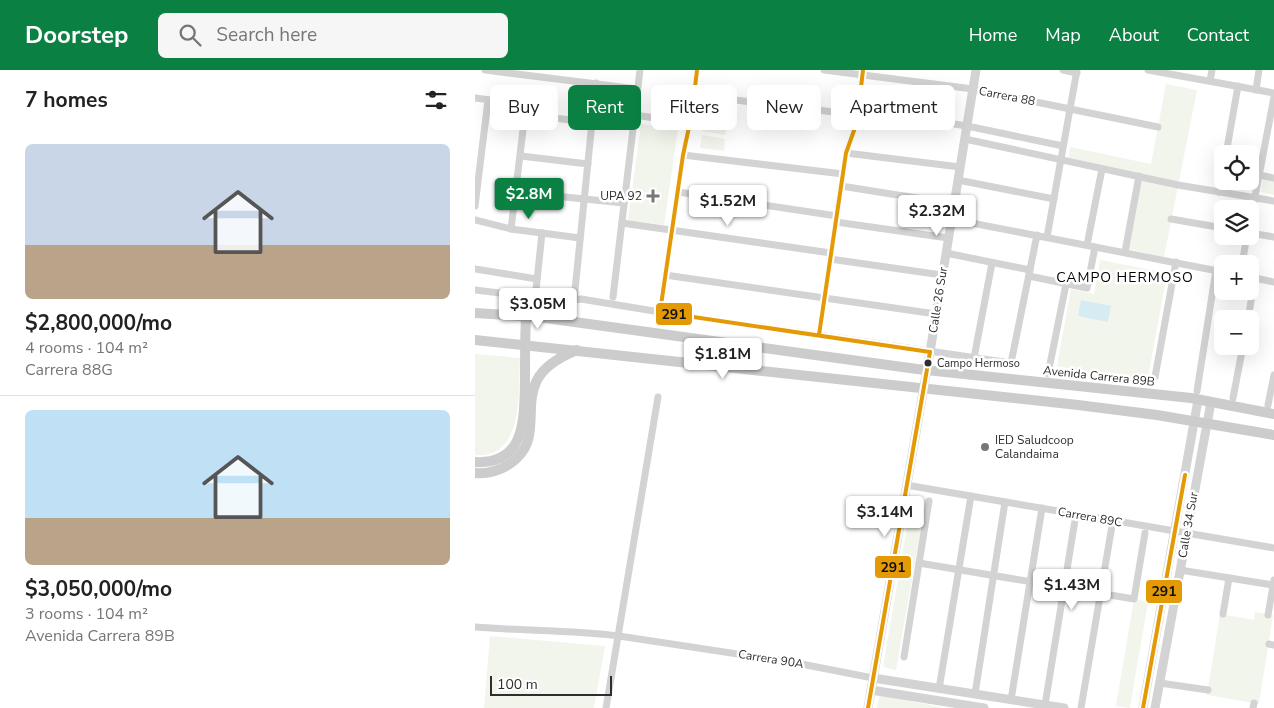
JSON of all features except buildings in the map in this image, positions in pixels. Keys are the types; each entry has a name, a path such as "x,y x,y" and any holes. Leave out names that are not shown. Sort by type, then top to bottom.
{"main road":[{"name":"Avenida Carrera 89B","path":"475,313 526,316 927,370 1197,396 1211,402 1271,410"},
{"path":"475,318 488,314"},
{"path":"475,462 488,462 501,457 514,447 519,437 524,412 526,316"},
{"path":"475,340 1078,405 1274,435"},
{"path":"475,473 493,472 503,468 525,449 531,431 533,393 538,379 553,363 577,350"}],"street":[{"path":"485,70 547,74 610,85"},
{"path":"638,85 640,70"},
{"path":"695,85 697,70"},
{"name":"Carrera 88","path":"824,70 863,72 973,89 1158,127"},
{"name":"Calle 26 Sur","path":"868,708 927,370 976,70"},
{"path":"1047,237 1077,71 1063,70"},
{"path":"1149,70 1274,93"},
{"path":"1210,81 1212,70"},
{"path":"1256,90 1259,70"},
{"path":"861,85 863,72"},
{"path":"1228,145 1238,86"},
{"path":"1274,97 1270,137 1259,175 1274,178"},
{"path":"475,98 488,100 475,206"},
{"path":"737,99 831,109"},
{"path":"955,124 1063,146"},
{"path":"511,229 523,130"},
{"path":"574,300 591,130"},
{"path":"613,297 632,130"},
{"path":"660,312 683,154 689,130"},
{"path":"819,336 846,153 853,130"},
{"path":"965,139 1102,169 1274,201"},
{"path":"846,153 960,167"},
{"path":"683,154 843,174"},
{"path":"521,156 588,164"},
{"path":"946,253 1087,288 1102,169"},
{"path":"1125,252 1139,176"},
{"path":"958,180 1054,199"},
{"path":"841,186 954,204"},
{"path":"1255,198 1256,190"},
{"path":"515,192 624,203"},
{"path":"678,192 948,238"},
{"path":"951,219 1214,270"},
{"path":"1171,219 1214,226"},
{"path":"475,220 511,229 580,238"},
{"path":"622,223 942,275"},
{"path":"536,290 542,233"},
{"path":"1259,234 1274,237"},
{"path":"475,290 565,301 581,299 819,336 1011,363 1037,236"},
{"path":"1155,377 1176,262"},
{"path":"974,358 992,263"},
{"path":"475,269 537,279"},
{"path":"665,275 936,314"},
{"path":"1259,278 1274,282"},
{"path":"1048,374 1067,284"},
{"path":"1143,708 1214,299"},
{"path":"1233,398 1241,355"},
{"path":"1271,410 1274,375"},
{"path":"606,708 657,397"},
{"name":"Calle 34 Sur","path":"1155,708 1211,402"},
{"name":"Carrera 89C","path":"906,485 1274,548"},
{"path":"939,689 971,496"},
{"path":"904,658 929,501"},
{"path":"975,694 1005,502"},
{"path":"1011,700 1042,508"},
{"path":"1045,705 1076,514"},
{"path":"1081,708 1113,520"},
{"path":"919,563 1134,599 1145,533"},
{"path":"1180,570 1229,578 1274,582 1268,614"},
{"path":"1223,614 1229,578"},
{"name":"Carrera 90A","path":"475,627 619,636 783,661 873,678 1064,708"},
{"path":"1160,683 1208,690"},
{"path":"871,690 953,706 985,708"}],"shaded area":[{"path":"1166,84 1197,90 1164,257 1128,249 1140,178 1068,162 1070,147 1151,164"},
{"path":"641,124 651,125 651,130 678,130 664,225 628,220"},
{"path":"702,130 726,130 725,135"},
{"path":"702,135 725,139 724,151 700,148"},
{"path":"1263,179 1274,181 1274,195 1261,192"},
{"path":"1100,260 1167,273 1147,383 1057,366 1071,289 1094,294"},
{"path":"475,354 520,358 518,404 511,435 503,446 491,453 475,455"},
{"path":"912,497 926,500 896,670 883,667"},
{"path":"1134,599 1148,602 1130,708 1116,706"},
{"path":"1255,612 1273,615 1259,704 1207,695 1220,614 1254,620"},
{"path":"490,636 605,646 594,708 484,708"},
{"path":"880,695 944,708 877,708"}],"water":[{"path":"1081,300 1111,306 1108,322 1078,316"}],"transit line":[{"name":"291","path":"697,70 692,113 683,155 660,312 930,352"},
{"name":"291","path":"819,335 846,153 857,122 863,70"},
{"name":"291","path":"868,708 930,352"},
{"name":"291","path":"1143,708 1185,475"}],"place":[{"name":"UPA 92","path":"653,196"},
{"name":"Campo Hermoso","path":"928,363"},
{"name":"IED Saludcoop Calandaima","path":"985,447"}],"district":[{"name":"CAMPO HERMOSO","path":"1125,277"}]}
